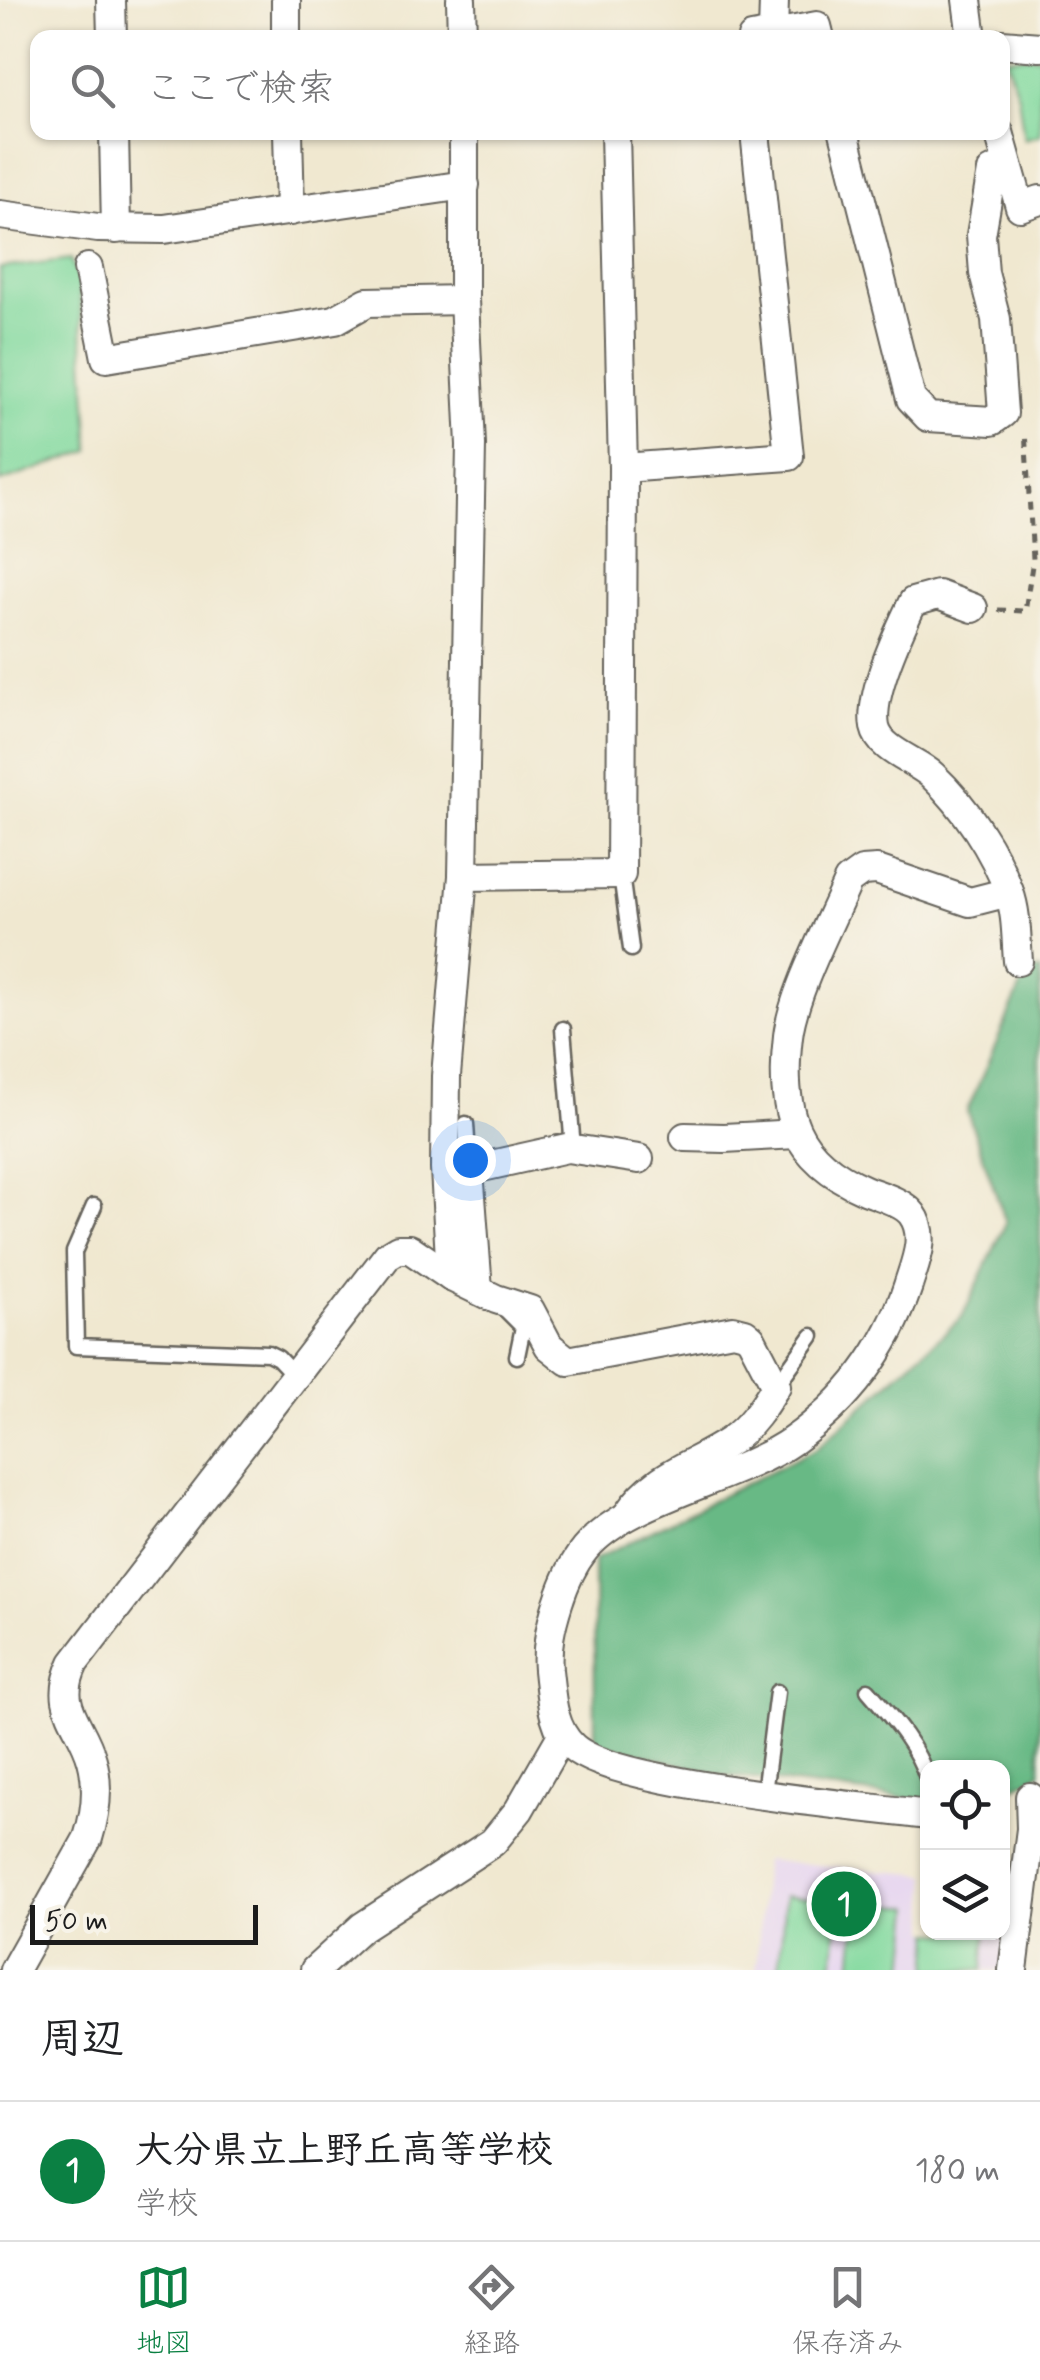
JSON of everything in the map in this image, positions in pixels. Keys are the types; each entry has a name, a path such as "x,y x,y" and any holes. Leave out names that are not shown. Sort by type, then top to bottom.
{"street":[{"path":"112,0 112,30"},
{"path":"286,0 286,30"},
{"path":"460,0 462,30"},
{"path":"765,30 774,0"},
{"path":"967,0 971,30"},
{"path":"795,30 817,26 818,30"},
{"path":"1010,45 1040,47"},
{"path":"114,140 116,229"},
{"path":"288,140 290,210"},
{"path":"452,1277 445,1169 446,1076 462,876 471,445 464,300 465,185 471,140"},
{"path":"462,876 621,874 623,468 615,140"},
{"path":"623,468 788,456 757,140"},
{"path":"846,140 911,398 928,417 992,421 1003,414 996,318 984,272 982,235 992,171 1007,164"},
{"path":"1000,140 1020,207 1040,200"},
{"path":"0,215 116,229 164,229 465,185"},
{"path":"88,268 106,358 336,320 367,302 464,300"},
{"path":"973,608 938,595 913,602 889,654 875,726 879,738 890,748 936,779 976,829 1009,892 1018,961"},
{"path":"920,1814 693,1783 599,1762 578,1752 562,1735 554,1713 548,1663 552,1622 574,1564 595,1539 625,1519 790,1442 861,1377 878,1355 900,1307 920,1241 912,1214 826,1169 810,1155 789,1107 790,1025 852,875 877,870 970,902 1009,892"},
{"path":"685,1136 798,1134"},
{"path":"487,1294 469,1170 573,1148 639,1159"},
{"path":"14,1970 88,1838 94,1818 95,1773 91,1756 68,1710 68,1676 83,1649 388,1255 410,1248 452,1277 530,1310 549,1346 568,1361 739,1330 756,1345 776,1386 758,1414 741,1432 649,1486 625,1519"},
{"path":"315,1970 362,1927 492,1842 519,1810 562,1735"},
{"path":"1010,1805 1035,1794 1013,1970"}],"lane":[{"path":"621,874 631,949"},
{"path":"562,1028 573,1148"},
{"path":"466,1124 469,1170"},
{"path":"94,1206 74,1252 76,1346 268,1353 294,1375"},
{"path":"487,1294 523,1327 518,1356"},
{"path":"776,1386 812,1336"},
{"path":"868,1690 921,1760"},
{"path":"764,1794 778,1692"}],"shaded area":[{"path":"765,1860 920,1874 920,1940 1010,1940 1010,1883 1019,1884 1008,1970 756,1970"}],"green space":[{"path":"1040,56 1040,135 1024,139 1010,57"},
{"path":"71,259 79,281 90,451 0,482 0,268"},
{"path":"1028,970 1040,971 1040,1773 1010,1789 1010,1760 920,1760 920,1800 721,1775 595,1742 594,1560 817,1448 962,1317 1006,1223 967,1111"},
{"path":"785,1896 839,1901 833,1970 779,1970"},
{"path":"858,1902 912,1907 906,1970 852,1970"},
{"path":"931,1940 985,1940 983,1970 929,1970"}],"place":[{"name":"大分県立上野丘高等学校","path":"844,1904"}]}
